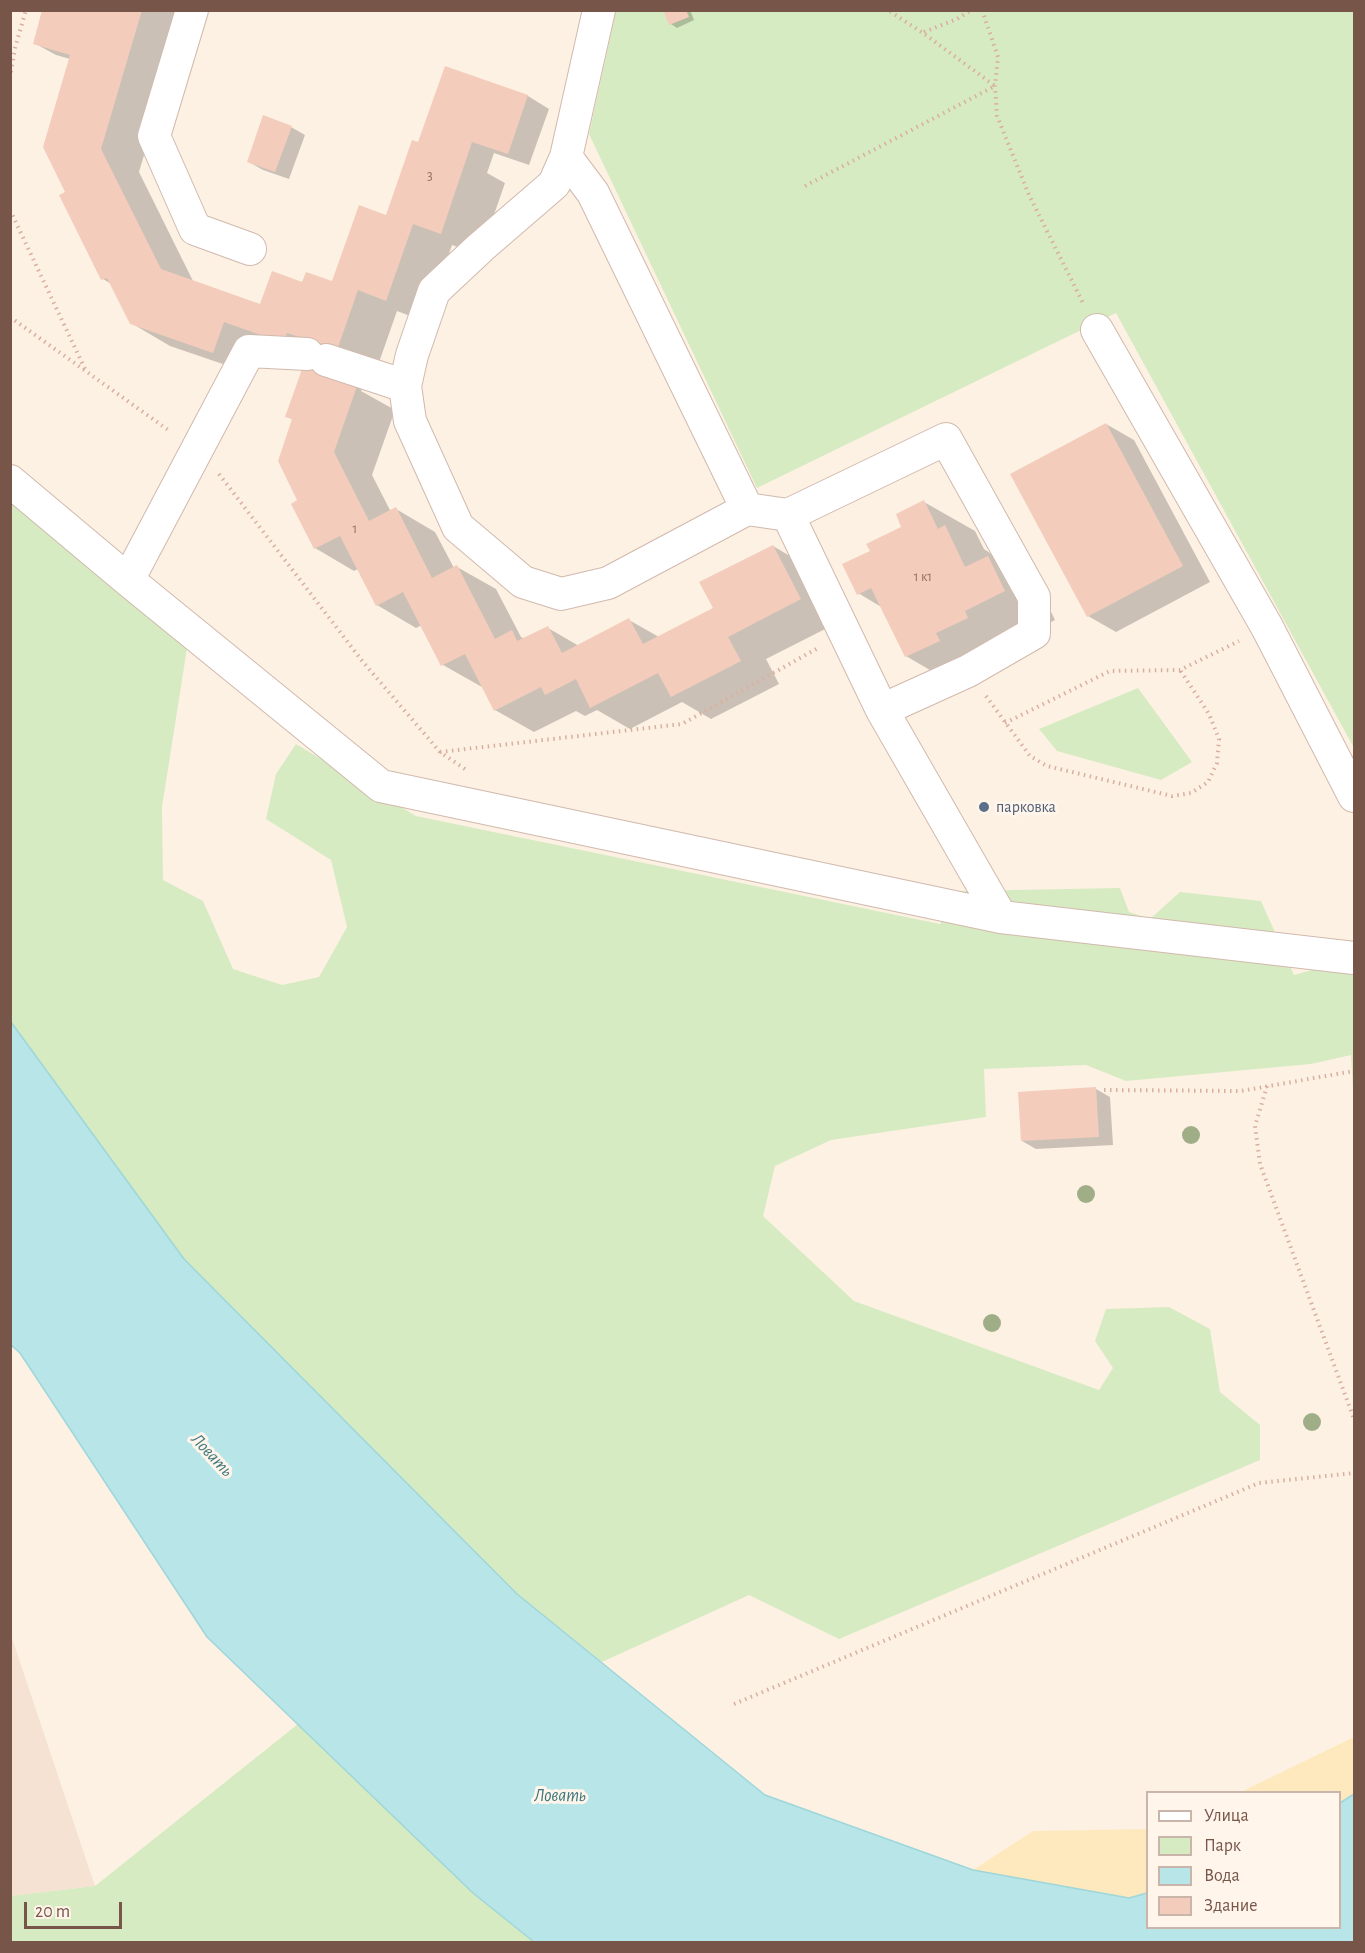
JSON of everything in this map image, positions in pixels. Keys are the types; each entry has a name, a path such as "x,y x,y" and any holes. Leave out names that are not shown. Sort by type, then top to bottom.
{"lane":[{"path":"192,10 154,136 195,229 250,249"},
{"path":"599,10 566,157 554,184 481,247 435,291 412,355 405,386 410,421 458,527 524,582 561,594 608,583 747,509 788,515 946,440 1034,597 1035,633 968,671 882,710"},
{"path":"566,157 593,193 747,509"},
{"path":"1097,330 1267,627 1354,796"},
{"path":"128,580 249,351 316,357 405,386"},
{"path":"10,481 381,786 1001,917 1354,958"},
{"path":"788,515 882,710 1001,917"}],"path":[{"path":"10,78 15,48 26,10"},
{"path":"888,10 995,86"},
{"path":"923,33 957,19 971,10"},
{"path":"982,10 998,57 995,86 997,116 1029,195 1097,330"},
{"path":"805,186 995,86"},
{"path":"10,210 85,370"},
{"path":"10,317 198,451 220,475 363,662 440,752 466,770"},
{"path":"440,752 682,724 845,633"},
{"path":"1005,723 1110,671 1180,670 1216,652"},
{"path":"968,671 1030,756 1047,766 1173,796 1191,793 1208,782 1217,763 1219,739 1209,714 1180,670"},
{"path":"1104,1090 1240,1091 1354,1071"},
{"path":"1267,1086 1255,1126 1260,1164 1354,1419"},
{"path":"734,1704 1259,1483 1354,1473"}],"shaded area":[{"path":"11,1635 95,1886 11,1896"}],"green space":[{"path":"616,11 1354,11 1354,748 1116,313 757,488 589,134"},
{"path":"10,502 187,648 162,807 163,880 203,901 233,969 282,985 319,977 347,927 331,860 266,819 276,774 296,744 416,816 940,924 961,891 1120,888 1129,912 1150,919 1180,892 1261,901 1294,975 1326,966 1354,971 1354,1108 1351,1055 1311,1064 1126,1081 1086,1065 984,1069 986,1117 831,1140 775,1166 763,1216 854,1301 1099,1390 1113,1368 1095,1341 1106,1309 1169,1307 1210,1329 1220,1392 1260,1425 1260,1460 839,1639 749,1595 602,1662 517,1594 184,1259 11,1022"},
{"path":"1138,688 1192,762 1161,780 1057,751 1039,729"},
{"path":"298,1724 473,1893 534,1942 11,1942 10,1896 95,1886"}],"sand":[{"path":"1354,1737 1354,1794 1341,1802 1341,1791 1243,1791"},
{"path":"1146,1829 1146,1893 1129,1898 973,1870 1033,1831"}],"water":[{"name":"Ловать","path":"11,1022 184,1259 517,1594 765,1795 973,1870 1129,1898 1146,1893 1146,1929 1341,1929 1341,1802 1354,1794 1354,1942 534,1942 473,1893 207,1637 20,1353 11,1345"}],"building":[{"path":"42,10 142,10 101,149 161,269 260,304 272,271 302,282 306,272 332,281 359,205 386,215 412,140 418,142 445,66 528,95 508,154 472,142 441,234 413,224 386,301 358,290 337,350 357,386 334,452 369,521 396,507 432,578 457,565 495,639 512,630 517,641 548,626 562,653 629,618 643,644 713,608 699,582 773,545 801,599 728,637 741,661 671,697 658,673 590,708 576,679 545,695 541,687 494,711 465,654 441,666 403,592 376,606 340,536 314,549 291,504 297,500 278,461 292,419 285,417 312,341 287,333 284,343 224,322 213,353 130,324 107,278 101,280 59,195 65,192 43,147 70,55 33,44"},
{"path":"663,10 686,10 689,17 669,25"},
{"path":"263,115 292,126 275,172 247,162"},
{"path":"1106,423 1183,566 1087,617 1010,474"},
{"path":"924,500 938,529 945,525 965,567 988,556 1005,591 965,611 968,618 936,633 940,641 905,657 871,588 857,595 842,564 870,551 866,544 901,527 896,514"},
{"path":"1096,1087 1099,1137 1021,1141 1018,1092"}],"place":[{"name":"парковка","path":"984,807"}]}
